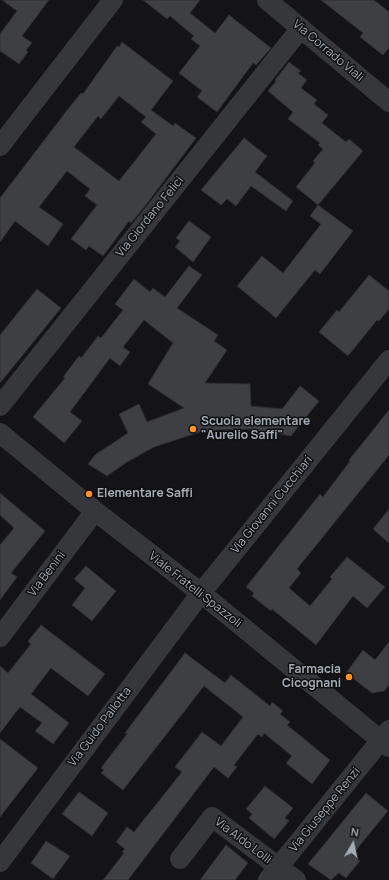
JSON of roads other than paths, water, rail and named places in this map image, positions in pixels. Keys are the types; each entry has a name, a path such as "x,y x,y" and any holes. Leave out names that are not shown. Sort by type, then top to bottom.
{"street":[{"path":"0,146 113,0"},
{"name":"Via Corrado Viali","path":"267,0 389,102"},
{"name":"Via Giordano Felici","path":"0,406 301,28"},
{"name":"Via Giovanni Cucchiari","path":"201,593 389,360"},
{"name":"Viale Fratelli Spazzoli","path":"0,433 95,511 386,739"},
{"name":"Via Benini","path":"0,637 95,511"},
{"name":"Via Guido Pallotta","path":"0,862 201,593"},
{"name":"Via Giuseppe Renzi","path":"273,874 386,739"},
{"name":"Via Aldo Lolli","path":"180,859 212,817 273,874"},
{"path":"273,874 296,880"}],"place":[{"name":"Scuola elementare \"Aurelio Saffi\"","path":"193,429"},
{"name":"Elementare Saffi","path":"89,494"},
{"name":"Farmacia Cicognani","path":"349,677"}]}
